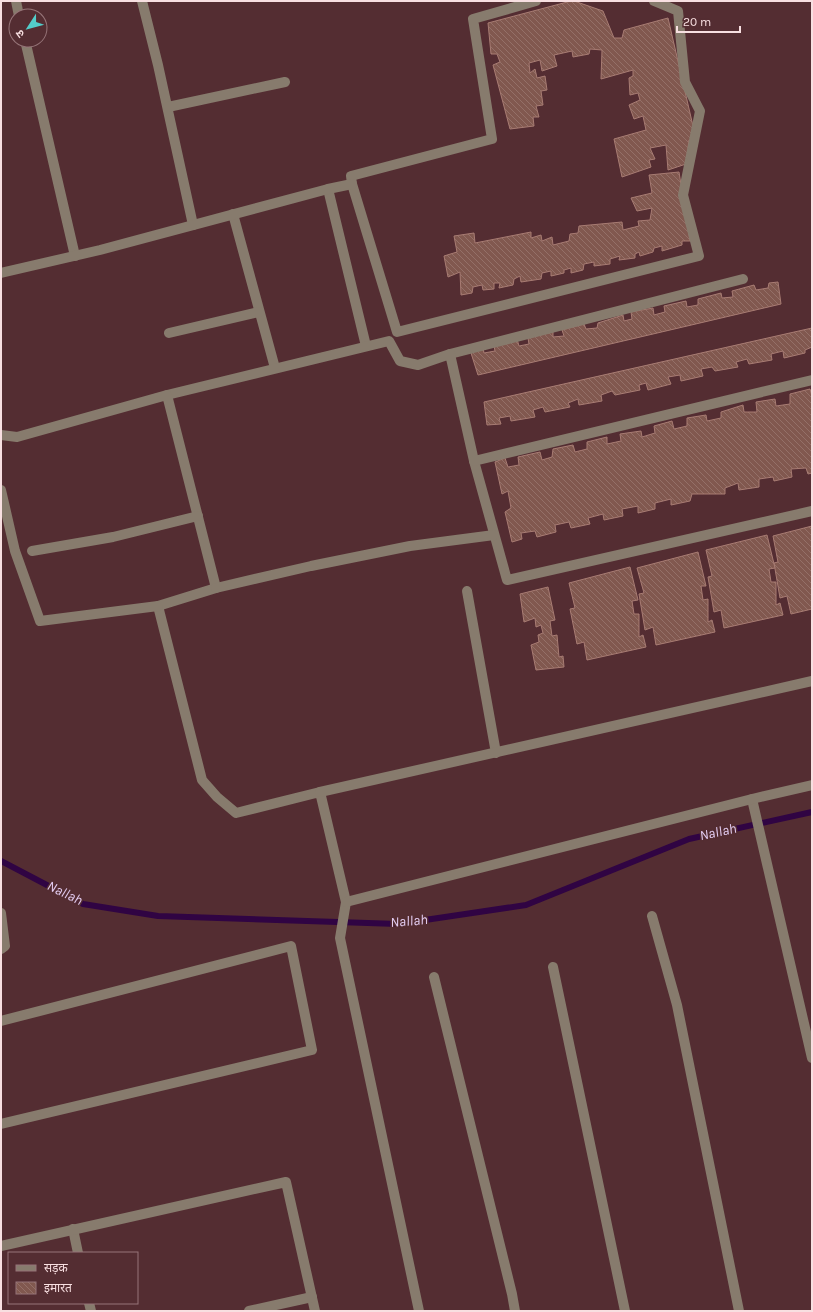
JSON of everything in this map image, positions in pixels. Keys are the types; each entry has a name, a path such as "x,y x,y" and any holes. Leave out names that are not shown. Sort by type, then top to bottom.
{"street":[{"path":"142,1 168,107 193,225"},
{"path":"536,1 473,19 492,139 351,176 352,184 397,332 699,256 683,195 700,111 685,82 678,12 654,1"},
{"path":"27,48 75,256"},
{"path":"168,107 285,82"},
{"path":"1,273 75,256 352,184"},
{"path":"328,189 366,346"},
{"path":"233,214 274,368"},
{"path":"1,435 17,437 166,395 388,340 400,361 418,365 450,354 743,279"},
{"path":"169,333 259,312"},
{"path":"450,354 474,461 507,580 812,511"},
{"path":"474,461 812,380"},
{"path":"166,395 216,588"},
{"path":"1,490 15,551 40,621 158,606 216,588 311,566 410,546 494,535"},
{"path":"32,550 113,537 198,516"},
{"path":"467,591 496,753"},
{"path":"158,606 202,780 217,797 236,813 320,792 812,681"},
{"path":"346,902 812,785"},
{"path":"320,792 346,902 340,938 419,1311"},
{"path":"752,799 812,1058"},
{"path":"1,913 5,946 1,949"},
{"path":"652,916 677,1005 739,1311"},
{"path":"1,1021 291,946 312,1050 1,1124"},
{"path":"553,967 625,1311"},
{"path":"434,977 515,1311"},
{"path":"1,1246 286,1182 315,1311"},
{"path":"73,1229 78,1252"},
{"path":"249,1311 312,1297"}],"building":[{"path":"571,1 603,11 614,38 622,38 624,30 668,18 696,139 689,140 686,164 668,170 666,145 650,148 655,159 649,160 651,167 622,177 614,139 646,130 643,116 634,119 629,105 640,100 638,93 630,95 629,78 633,76 633,70 601,79 602,50 590,49 589,54 573,57 572,51 554,55 557,66 542,71 540,60 529,63 530,73 535,69 537,78 545,76 547,90 541,91 543,105 536,106 539,117 533,117 534,126 510,129 493,65 500,62 497,54 491,54 488,23"},
{"path":"679,172 690,241 682,241 682,245 662,251 662,246 654,248 653,252 640,256 639,252 635,254 635,258 619,260 620,256 610,259 610,264 594,266 594,262 584,264 583,270 571,273 571,268 564,270 564,273 551,276 551,271 542,273 541,279 521,282 520,276 514,279 513,285 499,288 500,283 494,283 494,289 483,290 482,285 473,287 472,293 461,295 460,272 448,277 444,256 457,252 454,236 474,233 475,243 531,232 531,238 541,235 542,241 552,237 553,245 569,241 570,234 578,233 579,226 622,222 623,230 639,226 638,221 650,220 652,208 637,211 631,198 652,193 649,175"},
{"path":"778,282 781,304 478,375 471,353 483,348 484,353 495,351 494,346 517,339 519,346 529,344 528,338 553,332 553,337 564,336 562,330 584,324 586,329 597,328 598,323 623,315 624,321 632,319 631,312 653,308 654,315 665,312 664,306 686,301 687,307 698,305 698,299 721,293 722,298 733,297 732,291 754,285 756,290 768,288 769,283"},
{"path":"812,328 812,347 805,350 805,353 784,358 783,351 771,354 772,360 749,364 747,359 736,362 738,367 715,371 712,367 701,369 703,376 681,381 680,375 668,377 671,384 648,390 646,383 639,385 640,390 615,395 612,391 601,395 602,401 579,405 578,399 568,403 570,407 545,412 543,407 533,410 535,417 511,421 510,416 499,418 501,424 487,425 484,402"},
{"path":"810,389 812,396 812,473 808,474 806,468 791,469 792,477 774,481 773,477 759,479 759,487 739,490 738,483 725,488 725,494 692,494 690,501 671,505 671,499 655,503 655,509 638,513 638,506 622,509 623,516 604,520 603,514 588,518 590,524 571,528 569,522 555,525 556,532 537,537 535,531 521,533 522,539 512,542 505,512 511,508 508,491 502,494 495,462 505,458 508,467 519,465 518,457 540,452 542,460 552,457 553,449 573,445 575,452 587,449 587,442 607,437 607,444 621,441 620,434 641,431 642,437 655,433 654,426 672,421 674,429 687,426 687,418 706,415 707,421 721,418 721,412 743,405 744,412 757,412 756,402 775,399 776,406 790,404 790,394"},
{"path":"812,526 812,609 791,614 787,596 780,598 774,563 778,562 773,536"},
{"path":"767,535 775,568 769,569 771,582 776,582 776,605 780,603 783,615 724,628 721,610 714,612 708,577 712,576 706,550"},
{"path":"698,552 706,586 701,586 703,600 708,599 708,622 712,620 715,632 656,645 653,627 645,630 639,594 644,593 637,568"},
{"path":"630,567 638,600 632,601 634,614 639,614 639,637 643,635 646,647 587,660 584,642 577,644 570,609 575,608 569,583"},
{"path":"548,587 555,620 550,621 552,636 557,635 559,657 563,656 564,667 536,670 531,645 539,642 538,635 543,633 541,625 536,627 535,618 524,622 520,594"}],"waterway":[{"name":"Nallah","path":"1,861 83,904 158,916 398,924 526,905 689,839 812,812"}]}
